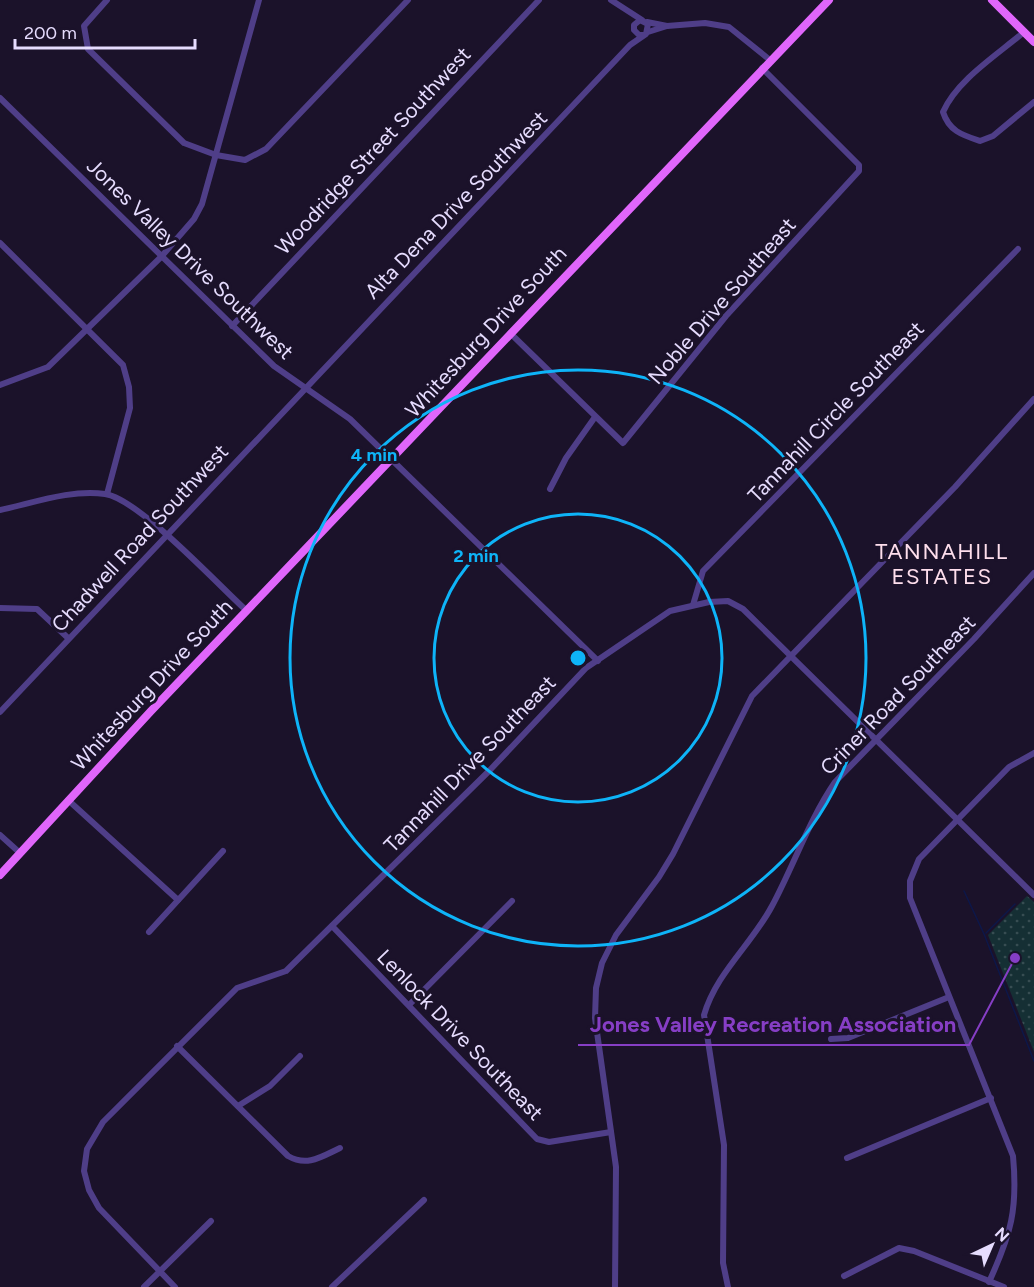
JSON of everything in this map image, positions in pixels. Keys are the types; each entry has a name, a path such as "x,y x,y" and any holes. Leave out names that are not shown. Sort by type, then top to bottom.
{"main road":[{"name":"Whitesburg Drive South","path":"0,875 391,458 829,0"},
{"path":"992,0 1034,42"}],"street":[{"path":"107,0 84,26 88,49 183,143 216,154 245,160 266,149 408,0"},
{"path":"0,386 48,367 161,256 194,219 202,204 259,0"},
{"name":"Woodridge Street Southwest","path":"232,326 539,0"},
{"path":"611,0 644,21 667,26 705,24 729,27 770,60"},
{"path":"626,11 639,35 646,34 644,21"},
{"path":"634,28 644,21"},
{"name":"Alta Dena Drive Southwest","path":"304,387 630,45 646,34 667,26"},
{"name":"Alta Dena Drive Southwest","path":"630,45 634,28"},
{"path":"1023,32 948,99 943,112 947,125 960,134 980,141 993,136 1034,102"},
{"name":"Noble Drive Southeast","path":"510,333 623,443 726,316 859,171 859,165 762,68"},
{"name":"Jones Valley Drive Southwest","path":"0,98 274,366 336,408 391,458 598,661"},
{"path":"0,243 123,365 129,387 130,408 106,494"},
{"name":"Tannahill Circle Southeast","path":"693,605 703,571 1018,249"},
{"name":"Chadwell Road Southwest","path":"0,712 304,387"},
{"path":"615,1287 616,1167 595,1018 596,988 602,963 616,934 659,877 673,854 752,696 955,487 1034,399"},
{"path":"550,489 566,458 595,417"},
{"path":"0,510 77,494 106,494 127,504 165,535 247,611"},
{"name":"Criner Road Southeast","path":"728,1287 723,1263 724,1145 704,1015 710,994 757,931 772,906 823,799 835,782 974,639 1034,573"},
{"name":"Tannahill Drive Southeast","path":"175,1287 99,1208 89,1190 84,1171 87,1149 103,1122 237,988 286,971 490,770 586,668 670,611 693,605 728,601 743,609 1034,895"},
{"path":"0,608 37,609 68,638"},
{"path":"990,1282 1014,1220 1016,1181 1013,1156 910,898 909,890 919,859 1009,767 1034,753"},
{"path":"68,800 178,900"},
{"path":"0,835 20,853"},
{"path":"149,932 223,851"},
{"path":"409,1005 512,901"},
{"name":"Lenlock Drive Southeast","path":"332,926 537,1139 549,1142 611,1132"},
{"path":"831,1039 848,1038 949,997"},
{"path":"177,1046 281,1150 300,1163 315,1161 340,1148"},
{"path":"238,1106 270,1086 300,1056"},
{"path":"847,1158 991,1098"},
{"path":"332,1287 424,1200"},
{"path":"144,1287 211,1221"},
{"path":"844,1276 899,1248 914,1251 1004,1287"}],"green space":[{"path":"1027,896 1034,902 1034,1052 988,935"}],"waterway":[{"path":"964,891 984,934 1034,1061"},
{"path":"986,933 1015,904"}],"place":[{"name":"Jones Valley Recreation Association","path":"1015,958"}],"district":[{"name":"TANNAHILL ESTATES","path":"942,564"}]}
